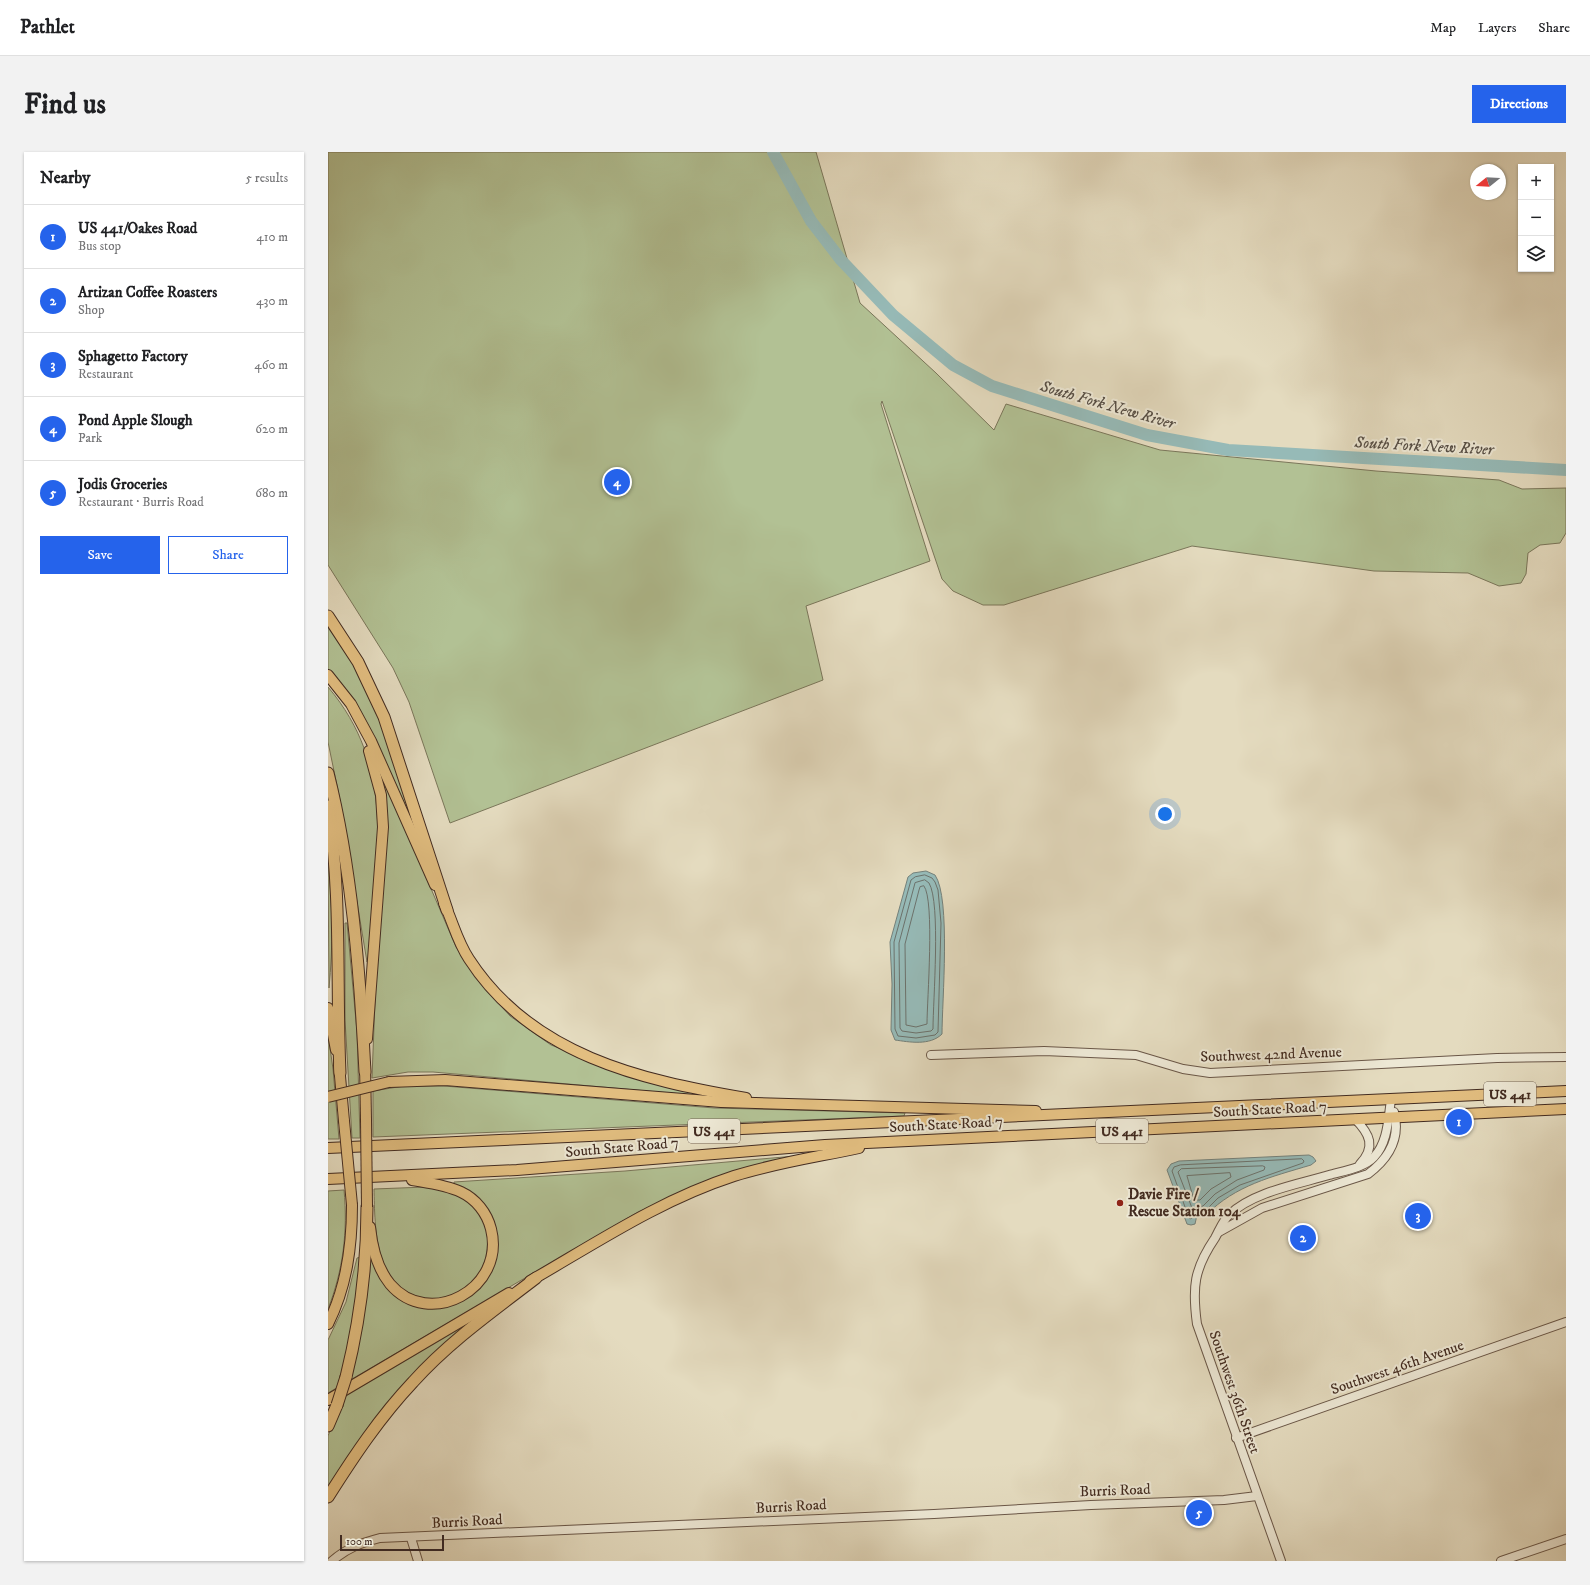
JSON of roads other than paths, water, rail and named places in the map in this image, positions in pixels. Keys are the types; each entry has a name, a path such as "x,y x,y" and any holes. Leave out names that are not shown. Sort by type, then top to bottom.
{"highway":[{"path":"328,616 358,662 384,717 447,910"},
{"path":"328,773 341,836 353,928 360,1000 364,1072"},
{"path":"328,806 334,850 338,901 338,1010 340,1073"},
{"path":"328,1426 332,1403 346,1377 354,1344 365,1276 367,1207"},
{"path":"328,1497 352,1458 382,1417 413,1381 471,1328 536,1278"}],"main road":[{"path":"328,676 351,704 371,740 447,910 459,942 484,979 503,1002 542,1033 566,1047 647,1077 690,1088 784,1104"},
{"path":"360,720 380,788 383,827 364,1072 367,1207 371,1238 377,1259 385,1276 398,1291 419,1301 433,1303 446,1302 461,1296 474,1287 490,1264 493,1251 493,1237 484,1212 474,1201 448,1187 394,1176"},
{"path":"328,1008 340,1073 352,1205 352,1233 347,1270 343,1289 328,1324"},
{"path":"328,1097 359,1088 389,1082 446,1080 657,1098 784,1104 969,1108 1100,1114"},
{"name":"South State Road 7","path":"328,1148 1100,1114 1566,1091"},
{"name":"South State Road 7","path":"328,1180 517,1170 764,1149 1566,1109"},
{"path":"332,1403 536,1278 655,1208 693,1191 734,1176 889,1142"}],"street":[{"name":"Southwest 42nd Avenue","path":"931,1054 1044,1051 1136,1055 1183,1069 1210,1073 1497,1058 1566,1057"},
{"name":"Southwest 36th Street","path":"1218,1232 1262,1208 1368,1174 1381,1164 1389,1153 1395,1138 1391,1100"},
{"name":"Southwest 36th Street","path":"1281,1561 1236,1438 1197,1324 1193,1296 1197,1273 1205,1253 1227,1216 1238,1208 1263,1195 1368,1162 1378,1152 1392,1118"},
{"path":"1355,1119 1367,1134 1370,1146 1366,1158 1358,1166"},
{"path":"1281,1201 1283,1196 1293,1186"},
{"name":"Southwest 46th Avenue","path":"1236,1438 1566,1322"},
{"name":"Burris Road","path":"332,1561 343,1551 360,1543 380,1538 411,1538 934,1514 1091,1505 1224,1500 1257,1496"},
{"path":"411,1538 418,1561"},
{"path":"1501,1561 1566,1539"}],"water":[{"path":"926,871 935,875 940,887 943,905 944,951 942,1034 937,1038 926,1042 895,1040 891,1030 892,984 890,942 908,877 913,873"},
{"path":"1309,1155 1316,1161 1311,1165 1268,1178 1242,1189 1229,1196 1206,1215 1197,1215 1195,1224 1191,1225 1187,1224 1167,1170 1171,1164 1179,1161"}],"waterway":[{"name":"South Fork New River","path":"773,152 811,221 841,260 893,315 953,365 992,386 1147,435 1228,450 1566,470"}],"place":[{"name":"Pond Apple Slough","path":"617,482"},
{"name":"US 441/Oakes Road","path":"1459,1122"},
{"name":"Davie Fire / Rescue Station 104","path":"1120,1203"},
{"name":"Sphagetto Factory","path":"1418,1216"},
{"name":"Artizan Coffee Roasters","path":"1303,1238"},
{"name":"Jodis Groceries","path":"1199,1513"}]}
